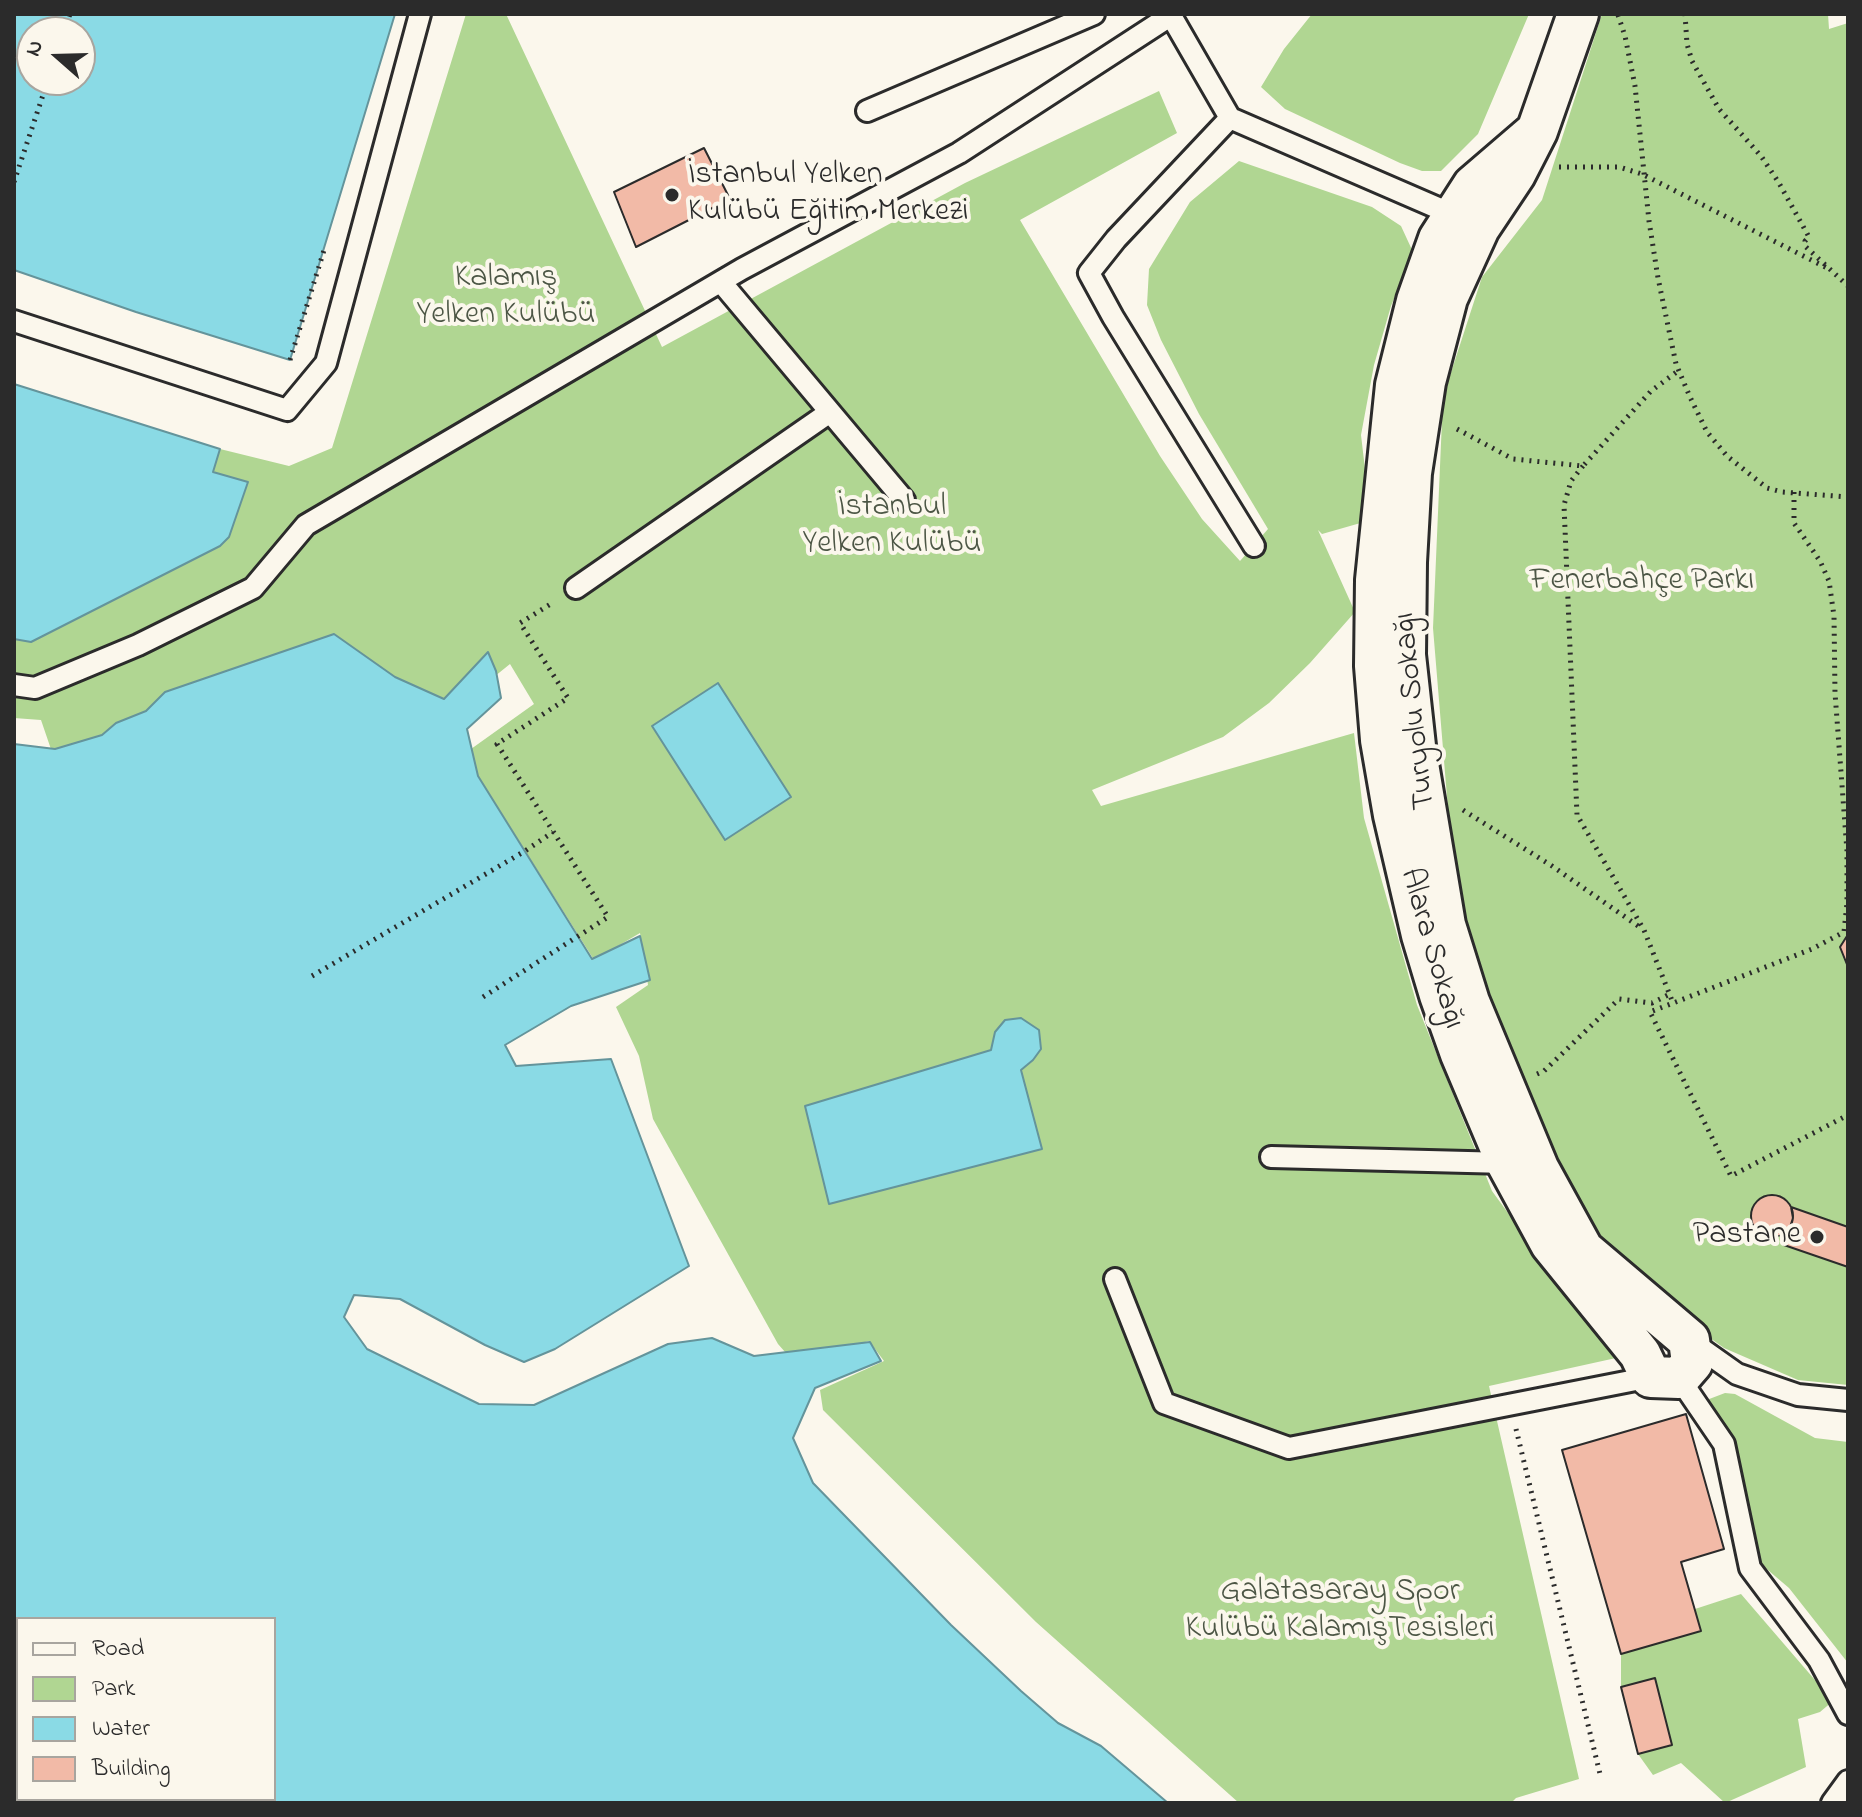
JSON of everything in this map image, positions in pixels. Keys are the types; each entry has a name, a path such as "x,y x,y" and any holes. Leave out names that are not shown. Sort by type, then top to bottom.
{"street":[{"name":"Turyolu Sokağı","path":"1578,14 1537,131 1515,174 1479,228 1447,298 1425,382 1411,473 1405,655 1421,784 1445,925 1469,1002 1538,1168 1583,1250 1678,1364"},
{"name":"Alara Sokağı","path":"1537,131 1473,186 1439,239 1417,301 1396,385 1376,580 1375,666 1381,740 1394,815 1422,935 1461,1054 1507,1163 1551,1244 1640,1354 1678,1364"}],"lane":[{"path":"14,321 287,410 326,363 420,14"},
{"path":"867,111 1094,14"},
{"path":"14,685 35,688 138,645 253,588 306,525 721,282 959,153 1172,14 1230,118 1454,215"},
{"path":"1230,118 1116,239 1089,273 1254,546"},
{"path":"721,282 904,500"},
{"path":"576,588 830,412"},
{"path":"1271,1157 1507,1163"},
{"path":"1115,1279 1164,1403 1289,1448 1510,1406 1678,1364 1737,1374 1798,1395 1848,1400"},
{"path":"1678,1364 1724,1444 1750,1568 1819,1660 1848,1714"},
{"path":"1832,1803 1848,1781"}],"path":[{"path":"1617,14 1625,36 1632,74 1649,221 1678,371 1707,432 1727,456 1767,488 1848,497"},
{"path":"1685,14 1687,44 1692,61 1719,109 1761,156 1779,183 1809,237 1805,241 1806,247 1848,286"},
{"path":"14,182 43,96"},
{"path":"1515,174 1560,167 1619,167 1646,176 1831,270"},
{"path":"1673,1003 1644,930 1577,815 1564,505 1571,481 1583,466 1651,391 1678,371"},
{"path":"1420,410 1513,459 1583,466"},
{"path":"1794,492 1794,523 1820,561 1829,581 1834,616 1835,693 1847,851 1846,931 1812,949 1650,1012 1731,1176 1848,1115"},
{"path":"483,997 608,917 497,744 568,698 520,623 576,588"},
{"path":"1421,784 1552,866 1644,930"},
{"path":"312,976 553,832"},
{"path":"1504,1092 1544,1071 1619,999 1652,1003 1670,994"},
{"path":"1510,1406 1601,1778"}],"green space":[{"path":"466,14 506,14 662,347 965,183 1159,91 1177,133 1020,220 1160,456 1202,519 1240,561 1268,529 1199,414 1161,340 1147,305 1149,269 1190,202 1239,161 1372,207 1401,226 1413,252 1391,306 1374,365 1361,435 1371,520 1322,534 1318,530 1355,612 1269,703 1223,737 1092,790 1101,806 1354,733 1364,818 1417,1005 1492,1191 1551,1272 1625,1356 1489,1386 1579,1779 1516,1798 1511,1803 1239,1803 1036,1622 823,1410 820,1390 884,1361 869,1341 793,1361 778,1344 653,1119 639,1056 616,1007 648,985 640,933 594,960 464,754 534,704 510,664 448,714 54,758 41,720 14,718 14,639 31,642 220,546 229,537 248,483 213,472 220,449 289,466 332,448"},
{"path":"1312,14 1529,14 1478,134 1441,171 1422,171 1285,109 1261,87 1284,49"},
{"name":"Fenerbahçe Parkı","path":"1602,14 1828,14 1829,29 1848,23 1848,1385 1798,1380 1724,1348 1622,1271 1578,1213 1479,986 1450,833 1433,628 1443,397 1482,277 1542,200"},
{"path":"1725,1393 1735,1394 1815,1438 1848,1442 1848,1663 1789,1588 1755,1559 1704,1401"},
{"path":"1741,1594 1833,1701 1820,1712 1798,1719 1806,1767 1725,1803 1681,1763 1653,1775 1638,1754 1672,1744 1655,1679 1621,1687 1621,1654 1701,1631 1695,1609"}],"water":[{"path":"14,14 395,14 290,360 14,270"},
{"path":"14,384 220,449 213,472 248,482 229,537 220,546 31,642 14,639"},
{"path":"334,634 395,677 444,699 488,652 496,671 501,698 467,729 478,776 592,959 640,936 650,980 571,1006 505,1045 516,1066 611,1059 689,1266 555,1349 524,1362 485,1345 400,1299 354,1295 344,1317 367,1349 479,1404 534,1405 668,1344 712,1338 754,1356 870,1342 881,1361 815,1388 793,1438 813,1483 951,1625 1021,1691 1058,1723 1101,1746 1168,1803 14,1803 14,744 55,749 102,735 116,723 146,711 165,692"},
{"path":"718,683 791,797 725,840 652,726"},
{"path":"1021,1018 1039,1030 1041,1049 1021,1070 1042,1149 829,1204 805,1106 991,1050 995,1032 1005,1020"}],"building":[{"name":"İstanbul Yelken Kulübü Eğitim Merkezi","path":"704,148 730,199 636,247 614,192"},
{"path":"1848,935 1848,967 1840,947"},
{"path":"1772,1195 1787,1201 1793,1216 1787,1231 1772,1237 1757,1231 1751,1216 1757,1201"},
{"name":"Pastane","path":"1791,1207 1848,1227 1848,1267 1784,1245 1793,1218"},
{"path":"1686,1414 1724,1549 1681,1562 1701,1631 1621,1654 1562,1450"},
{"path":"1655,1678 1672,1745 1638,1754 1621,1687"}],"place":[{"name":"İstanbul Yelken Kulübü Eğitim Merkezi","path":"672,195"},
{"name":"Pastane","path":"1817,1237"}],"park label":[{"name":"Kalamış Yelken Kulübü","path":"506,298"},
{"name":"İstanbul Yelken Kulübü","path":"892,528"},
{"name":"Galatasaray Spor Kulübü KalamışTesisleri","path":"1340,1612"}]}
